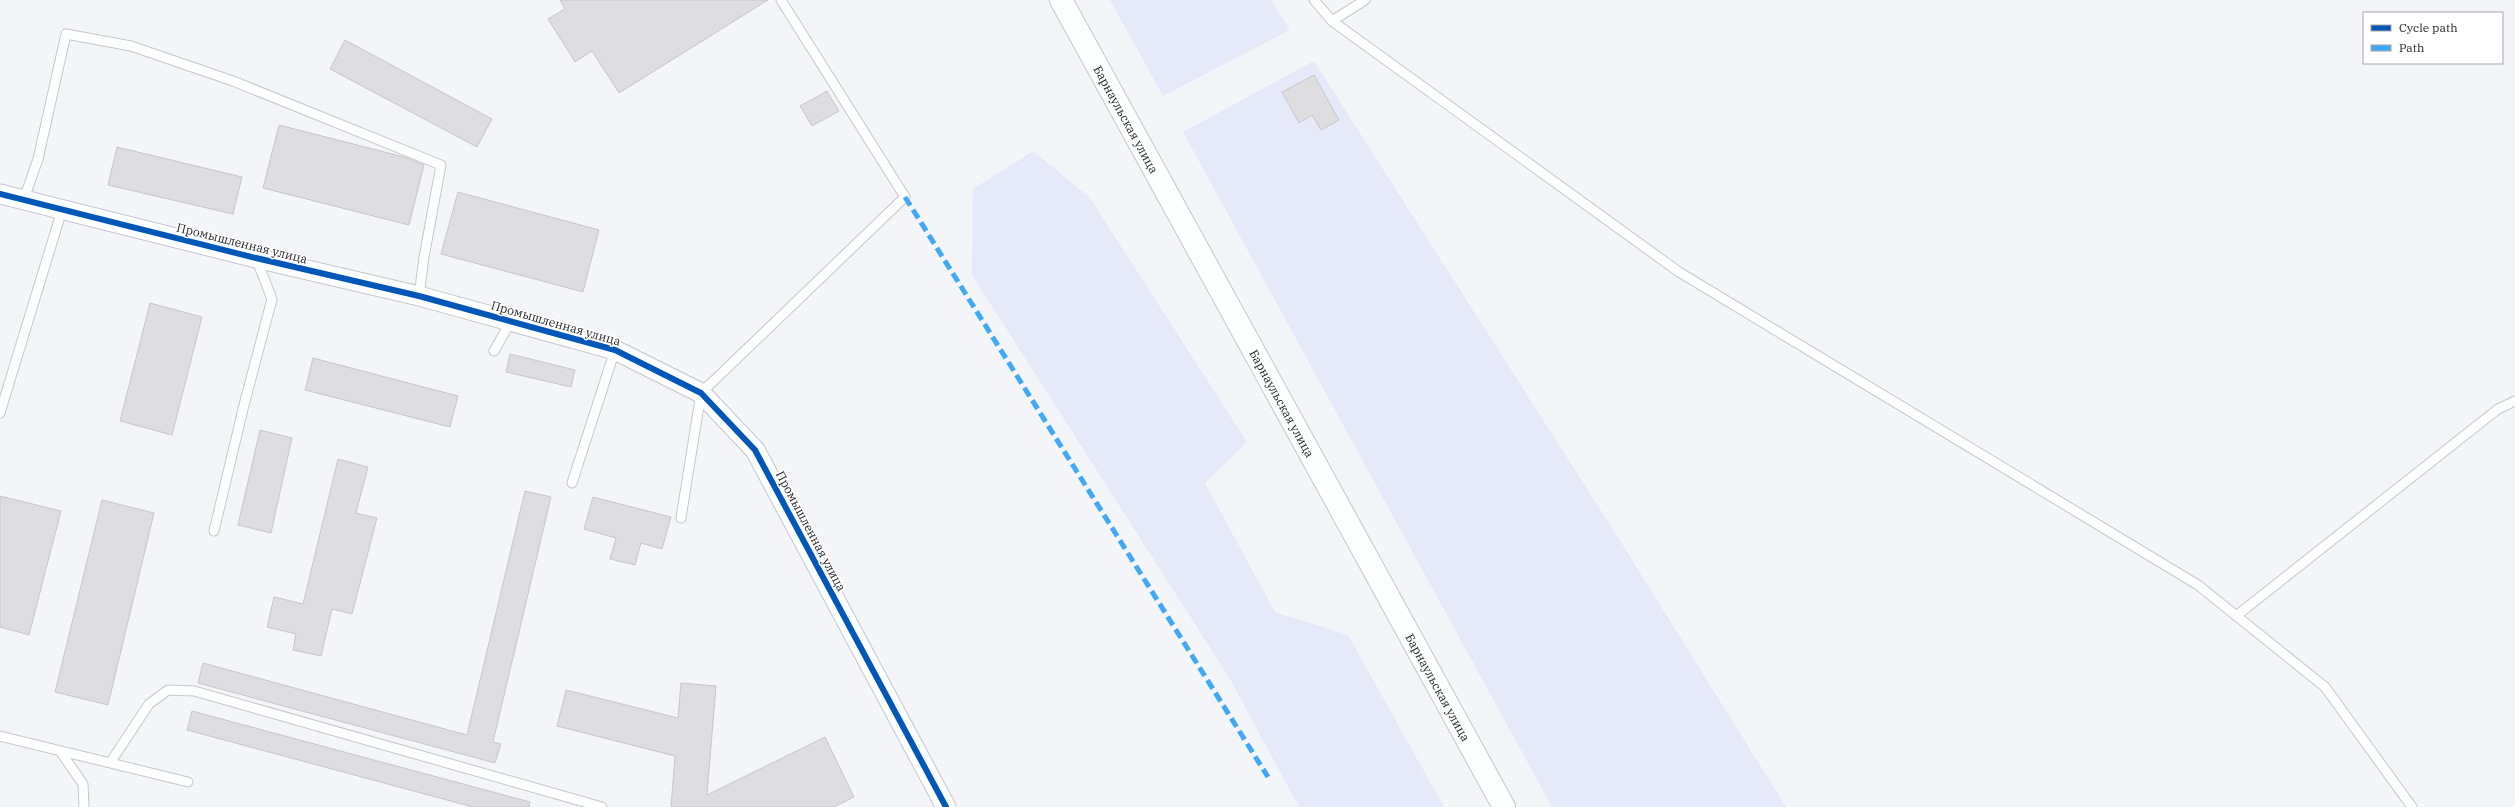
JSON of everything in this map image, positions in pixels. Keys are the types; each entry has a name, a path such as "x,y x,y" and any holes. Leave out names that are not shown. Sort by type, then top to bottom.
{"highway":[{"name":"Барнаульская улица","path":"1061,0 1504,807"}],"street":[{"name":"Промышленная улица","path":"0,194 256,258 419,296 615,350 701,393 755,450 946,807"}],"lane":[{"path":"681,518 701,393 905,197 782,0"},
{"path":"1314,0 1332,21 1679,272 2198,585 2325,687 2412,807"},
{"path":"1332,21 1365,0"},
{"path":"24,199 38,159 66,34 131,46 233,81 441,165 424,257 419,296"},
{"path":"0,413 62,210"},
{"path":"214,532 244,405 272,299 256,258"},
{"path":"494,351 511,321"},
{"path":"572,483 615,350"},
{"path":"2236,616 2498,409 2515,401"},
{"path":"110,762 149,704 168,690 194,691 602,807"},
{"path":"0,736 188,782"},
{"path":"60,751 83,784 84,807"}],"shaded area":[{"path":"1110,0 1271,0 1290,30 1163,96"},
{"path":"1314,61 1624,547 1786,807 1552,807 1183,132"},
{"path":"1033,151 1090,198 1247,442 1205,483 1275,612 1348,635 1444,807 1299,807 1230,679 972,275 973,189"}],"building":[{"path":"560,0 768,0 619,93 592,51 575,62 548,19 565,9"},
{"path":"345,40 492,119 477,147 330,69"},
{"path":"1314,75 1339,120 1321,130 1312,115 1299,123 1282,92"},
{"path":"827,91 839,111 812,126 800,106"},
{"path":"279,125 404,157 424,165 409,225 263,188"},
{"path":"117,147 242,177 233,214 108,185"},
{"path":"458,192 599,230 583,292 441,254"},
{"path":"150,303 202,317 172,435 120,421"},
{"path":"510,354 575,370 571,387 506,372"},
{"path":"313,358 458,396 450,427 305,390"},
{"path":"260,430 292,438 271,533 238,525"},
{"path":"338,459 368,467 356,513 377,518 352,614 332,609 321,656 293,650 296,634 267,627 274,597 303,604"},
{"path":"525,491 551,497 493,742 501,744 495,763 198,683 203,663 467,735"},
{"path":"0,496 61,511 29,635 0,627"},
{"path":"593,497 671,517 662,549 641,543 635,565 610,559 616,538 584,529"},
{"path":"102,500 154,513 108,705 55,692"},
{"path":"681,683 716,686 707,795 825,737 854,797 834,807 671,807 675,756 557,726 566,690 678,718"},
{"path":"192,711 530,802 529,807 473,807 187,730"}],"marked path":[{"path":"905,197 1268,777"}],"cycle path":[{"path":"0,194 256,258 419,296 615,350 701,393 755,450 946,807"}]}
